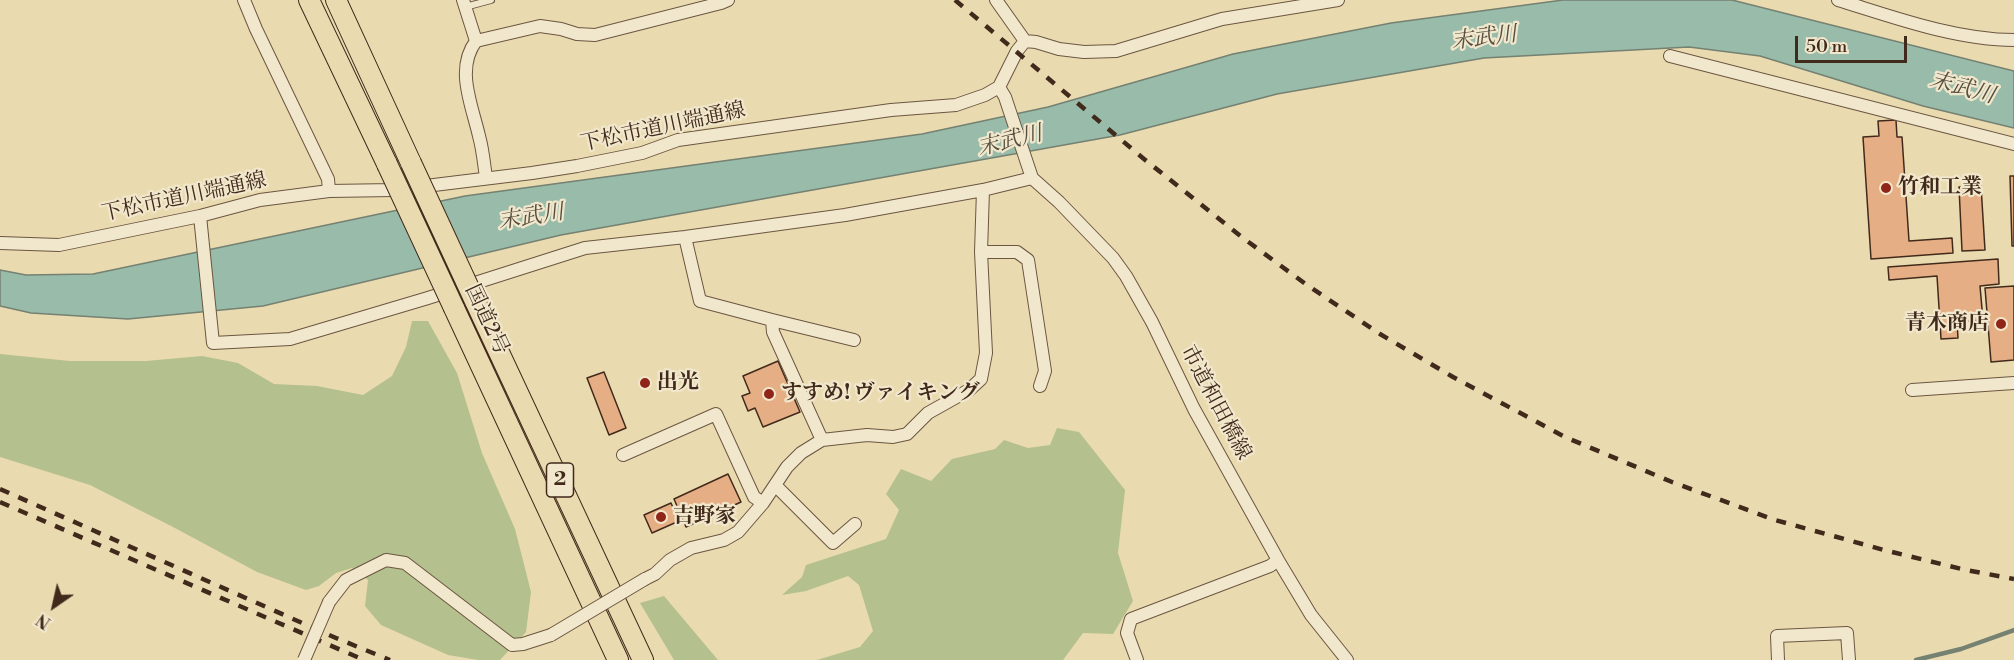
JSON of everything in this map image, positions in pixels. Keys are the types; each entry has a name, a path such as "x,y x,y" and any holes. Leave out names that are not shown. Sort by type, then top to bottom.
{"highway":[{"name":"国道2号","path":"309,0 618,660"},
{"name":"国道2号","path":"336,0 644,660"}],"street":[{"path":"244,0 328,179 329,191"},
{"path":"476,40 540,26 577,34 595,35 728,0"},
{"path":"996,0 1025,41 1036,42 1059,50 1084,52 1116,51 1222,19 1338,0"},
{"path":"1838,0 1896,18 1968,36 2014,40"},
{"path":"464,4 476,40 467,59 466,86 481,143 486,178"},
{"path":"201,221 213,343 290,339 585,248 845,215 983,190 1032,178 1002,92 1017,51 1025,41"},
{"path":"1670,56 2014,144"},
{"name":"下松市道川端通線","path":"0,243 59,245 201,221 260,200 329,191 393,190 578,166 642,153 678,140 891,110 957,105 985,95 1002,92"},
{"name":"市道和田橋線","path":"1032,178 1113,258 1126,276 1152,322 1194,409 1278,560 1311,615 1346,660"},
{"path":"304,660 329,602 346,580 386,560 405,563 512,645 523,644 551,635 655,574 670,560 691,548 724,540 738,532 763,503 787,467 801,453 822,440 867,435 893,437 907,434 928,413 969,390 981,379 986,353 981,252 983,190"},
{"path":"685,237 700,301 854,340"},
{"path":"981,252 1017,252 1028,260 1045,371 1040,386"},
{"path":"772,320 773,332 822,440"},
{"path":"1912,390 2014,382"},
{"path":"623,455 716,414 754,496 763,503"},
{"path":"775,486 833,543 855,524"},
{"path":"1137,660 1127,633 1131,619 1270,566 1278,560"},
{"path":"1778,660 1777,636 1847,633 1850,660"}],"lane":[{"path":"464,4 491,0"}],"green space":[{"path":"412,321 428,321 457,373 482,453 515,529 531,592 526,632 500,660 478,660 448,655 381,625 365,606 368,580 352,568 336,573 319,586 306,590 257,572 90,485 0,457 0,354 70,361 146,361 202,356 238,363 274,384 317,386 363,395 392,376 406,347"},
{"path":"1057,428 1079,432 1125,490 1118,553 1133,601 1113,634 1083,633 1063,660 817,660 860,647 873,631 859,585 848,576 806,591 782,595 802,577 806,565 886,539 899,510 886,494 901,469 931,481 952,459 995,449 1004,440 1028,448 1050,445"},
{"path":"664,596 718,660 674,660 640,603"}],"water":[{"name":"末武川","path":"1563,0 1732,0 2014,71 2014,128 1923,106 1760,56 1689,47 1484,58 1277,94 1120,135 561,235 263,306 128,319 31,313 0,306 0,270 26,275 93,274 465,196 922,134 1048,107 1233,54 1391,23"}],"building":[{"name":"竹和工業","path":"1896,120 1897,137 1902,137 1909,241 1952,238 1953,253 1871,259 1863,137 1879,136 1878,121"},
{"path":"2010,176 2014,176 2014,246 2012,246"},
{"path":"1981,186 1985,250 1962,251 1959,187"},
{"path":"1998,259 1999,284 1980,286 1983,320 1957,322 1958,338 1941,339 1937,276 1889,280 1888,267"},
{"name":"青木商店","path":"2014,286 2014,360 1991,362 1985,288"},
{"path":"778,361 800,412 763,427 755,408 748,411 742,396 750,393 743,376"},
{"path":"604,372 626,428 609,435 587,378"},
{"path":"728,474 741,502 686,527 674,499"},
{"path":"671,503 679,521 652,533 644,515"}],"waterway":[{"path":"1916,660 1961,649 2014,630"}],"railway":[{"path":"955,0 1144,159 1243,238 1380,334 1453,377 1565,437 1672,482 1775,520 1884,550 2014,579"},
{"path":"0,489 390,660"},
{"path":"0,502 364,660"}],"place":[{"name":"竹和工業","path":"1886,188"},
{"name":"青木商店","path":"2001,324"},
{"name":"出光","path":"645,383"},
{"name":"すすめ! ヴァイキング","path":"769,394"},
{"name":"吉野家","path":"661,517"}]}
